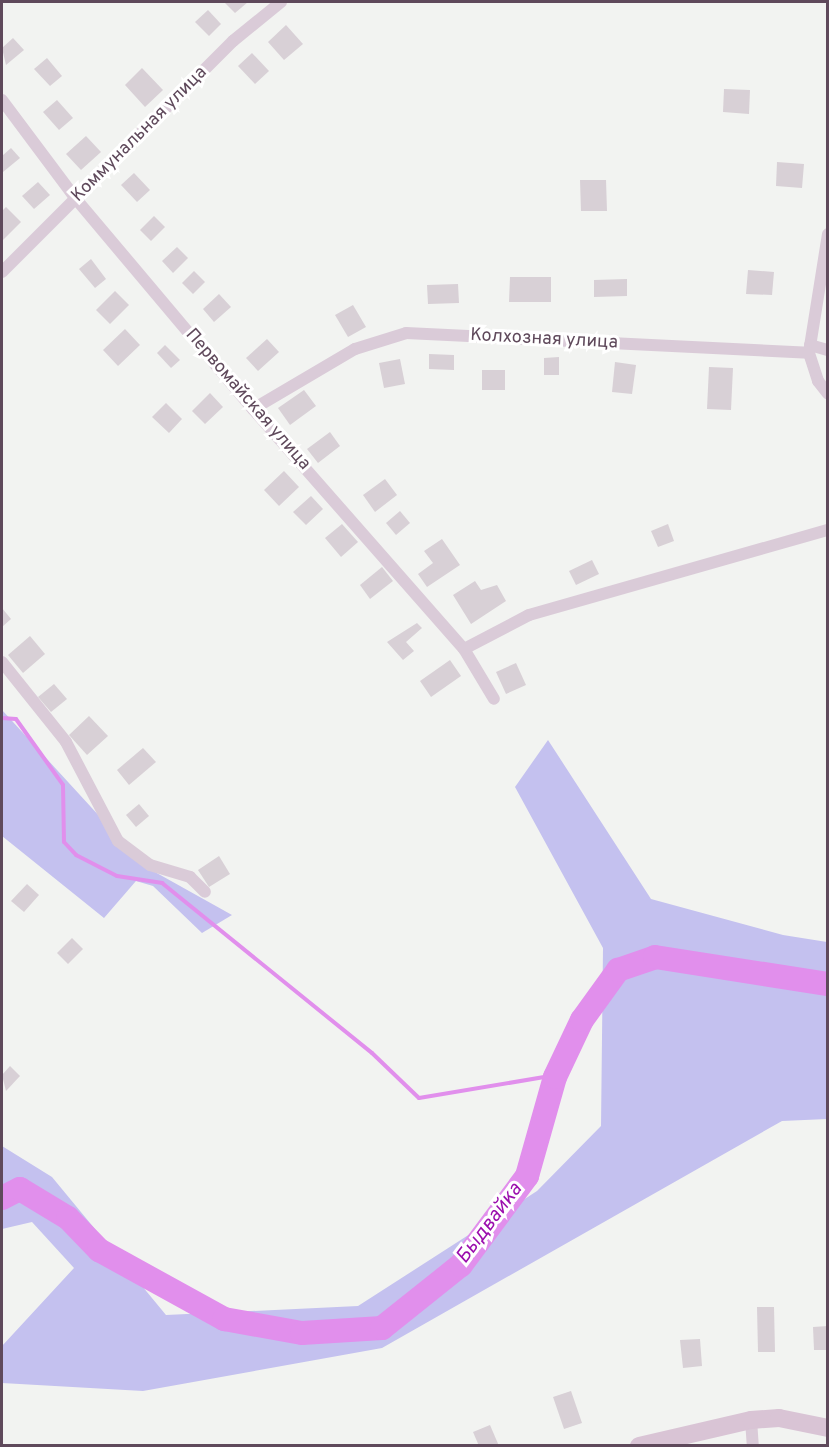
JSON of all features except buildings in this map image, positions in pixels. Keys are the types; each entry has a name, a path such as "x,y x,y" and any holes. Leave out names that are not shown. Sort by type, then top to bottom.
{"main road":[{"path":"639,1446 751,1420 779,1418 828,1428"}],"street":[{"name":"Коммунальная улица","path":"2,272 233,41 281,2"},
{"name":"Первомайская улица","path":"2,100 76,199 253,409 464,649 494,699"},
{"path":"828,234 810,349 818,381 828,394"},
{"name":"Колхозная улица","path":"253,409 355,349 406,333 828,350"},
{"path":"464,649 529,615 828,530"},
{"path":"2,662 66,742 118,841 150,865 190,878 205,892"},
{"path":"751,1420 753,1446"}],"shaded area":[{"path":"2,710 146,867 232,915 202,933 153,886 136,881 104,918 2,836"},
{"path":"548,740 651,899 783,935 827,942 827,1119 782,1121 382,1348 143,1391 2,1383 2,1346 74,1268 32,1222 2,1229 2,1146 52,1177 166,1315 358,1306 537,1191 601,1126 603,948 515,787"}],"waterway":[{"path":"2,718 16,719 63,785 64,842 76,855 117,876 162,883 372,1053 419,1098 556,1075"},
{"name":"Быдвайка","path":"2,1198 20,1189 68,1218 99,1250 224,1319 302,1333 382,1328 461,1265 527,1176 555,1077 582,1020 618,970 655,957 828,984"}]}
